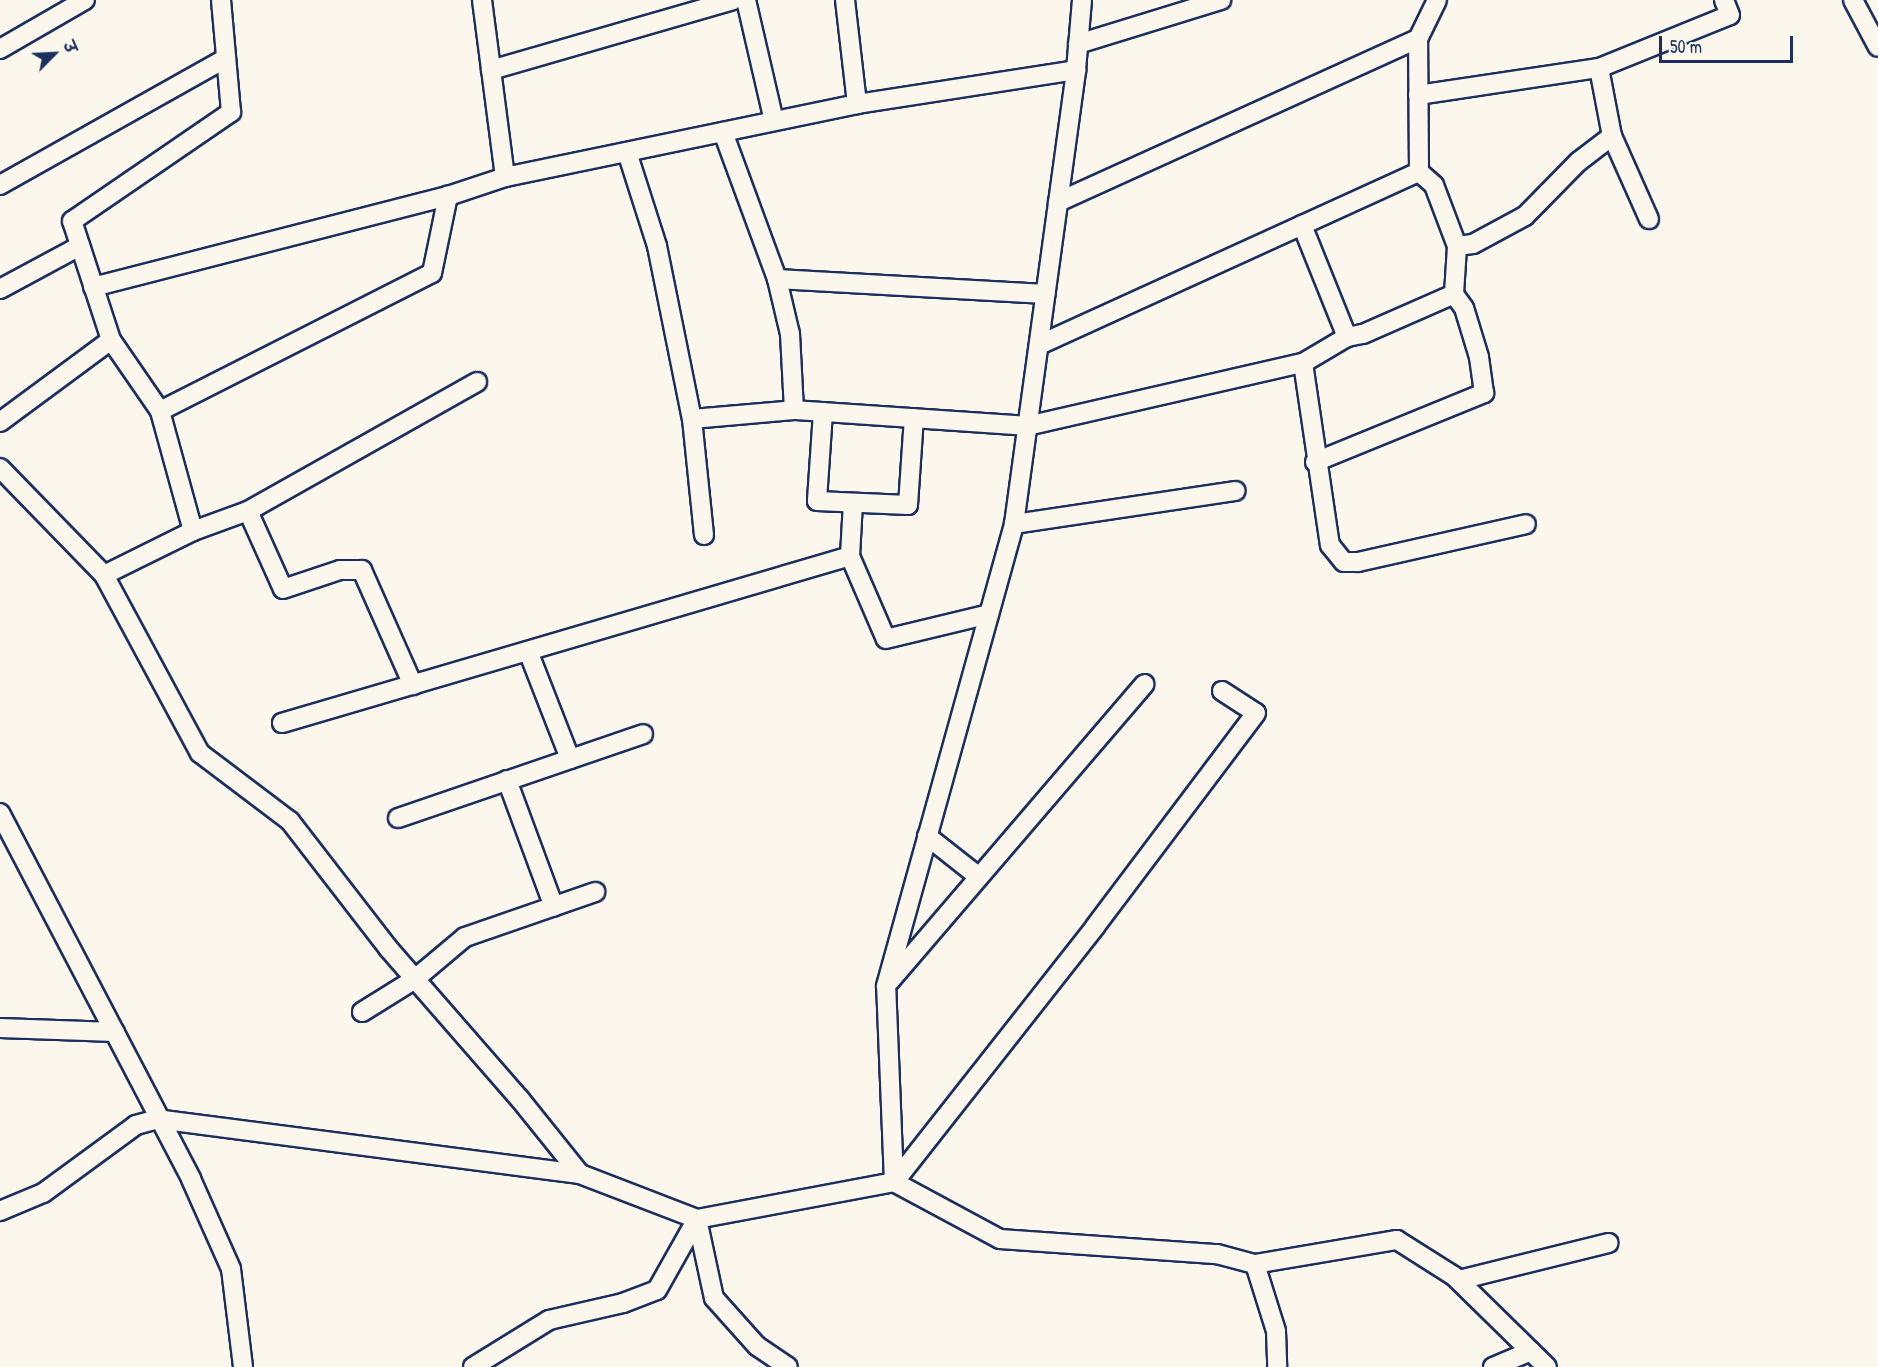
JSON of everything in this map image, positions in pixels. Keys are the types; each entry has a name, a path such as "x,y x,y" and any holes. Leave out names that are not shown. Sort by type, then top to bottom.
{"street":[{"path":"0,47 85,0"},
{"path":"193,531 160,411 111,340 72,221 231,112 221,0"},
{"path":"482,0 505,177"},
{"path":"491,70 733,0"},
{"path":"746,0 774,121"},
{"path":"845,0 857,104"},
{"path":"894,1182 886,986 1014,524 1076,70 1082,0"},
{"path":"1078,44 1221,0"},
{"path":"1316,462 1484,393 1479,357 1464,308 1454,294 1457,246 1434,185 1419,172 1418,39 1437,0"},
{"path":"1418,95 1599,68 1730,15 1724,0"},
{"path":"1853,0 1878,47"},
{"path":"1058,202 1418,39"},
{"path":"0,185 226,58"},
{"path":"1599,68 1611,136 1649,219"},
{"path":"93,287 448,195 505,177 857,104 1076,70"},
{"path":"723,132 777,279 790,334 794,410"},
{"path":"1457,246 1473,244 1525,216 1578,162 1611,136"},
{"path":"627,152 657,246 692,419 704,535"},
{"path":"1039,345 1419,172"},
{"path":"160,411 432,273 448,195"},
{"path":"1302,225 1347,337"},
{"path":"0,289 80,246"},
{"path":"777,279 1046,294"},
{"path":"692,419 794,410 1028,426 1303,363 1347,337 1363,334 1454,294"},
{"path":"0,422 111,340"},
{"path":"1303,363 1308,378 1316,462 1330,544 1344,562 1358,562 1527,524"},
{"path":"104,575 193,531 248,510 477,382"},
{"path":"823,412 817,501 908,505 914,418"},
{"path":"0,468 104,575 200,753 290,821 415,979 580,1174"},
{"path":"1014,524 1236,491"},
{"path":"853,503 850,556 886,639 989,614"},
{"path":"248,510 283,589 340,570 362,570 413,685"},
{"path":"282,723 850,556"},
{"path":"528,651 570,759"},
{"path":"886,986 1145,684"},
{"path":"894,1182 1095,927 1256,713 1222,691"},
{"path":"398,818 644,734"},
{"path":"507,780 554,907"},
{"path":"0,813 158,1119 192,1179 231,1269 243,1367"},
{"path":"927,836 979,877"},
{"path":"362,1012 415,979 465,937 596,892"},
{"path":"0,1028 115,1032"},
{"path":"1,1217 43,1193 136,1125 158,1119 580,1174 697,1219 894,1182 1000,1239 1217,1254 1255,1264 1398,1240 1458,1280 1546,1367"},
{"path":"473,1367 549,1320 623,1303 657,1290 697,1219"},
{"path":"697,1219 714,1298 757,1346 788,1367"},
{"path":"1458,1280 1609,1243"},
{"path":"1255,1264 1276,1331 1277,1367"},
{"path":"1493,1367 1531,1351"}]}
